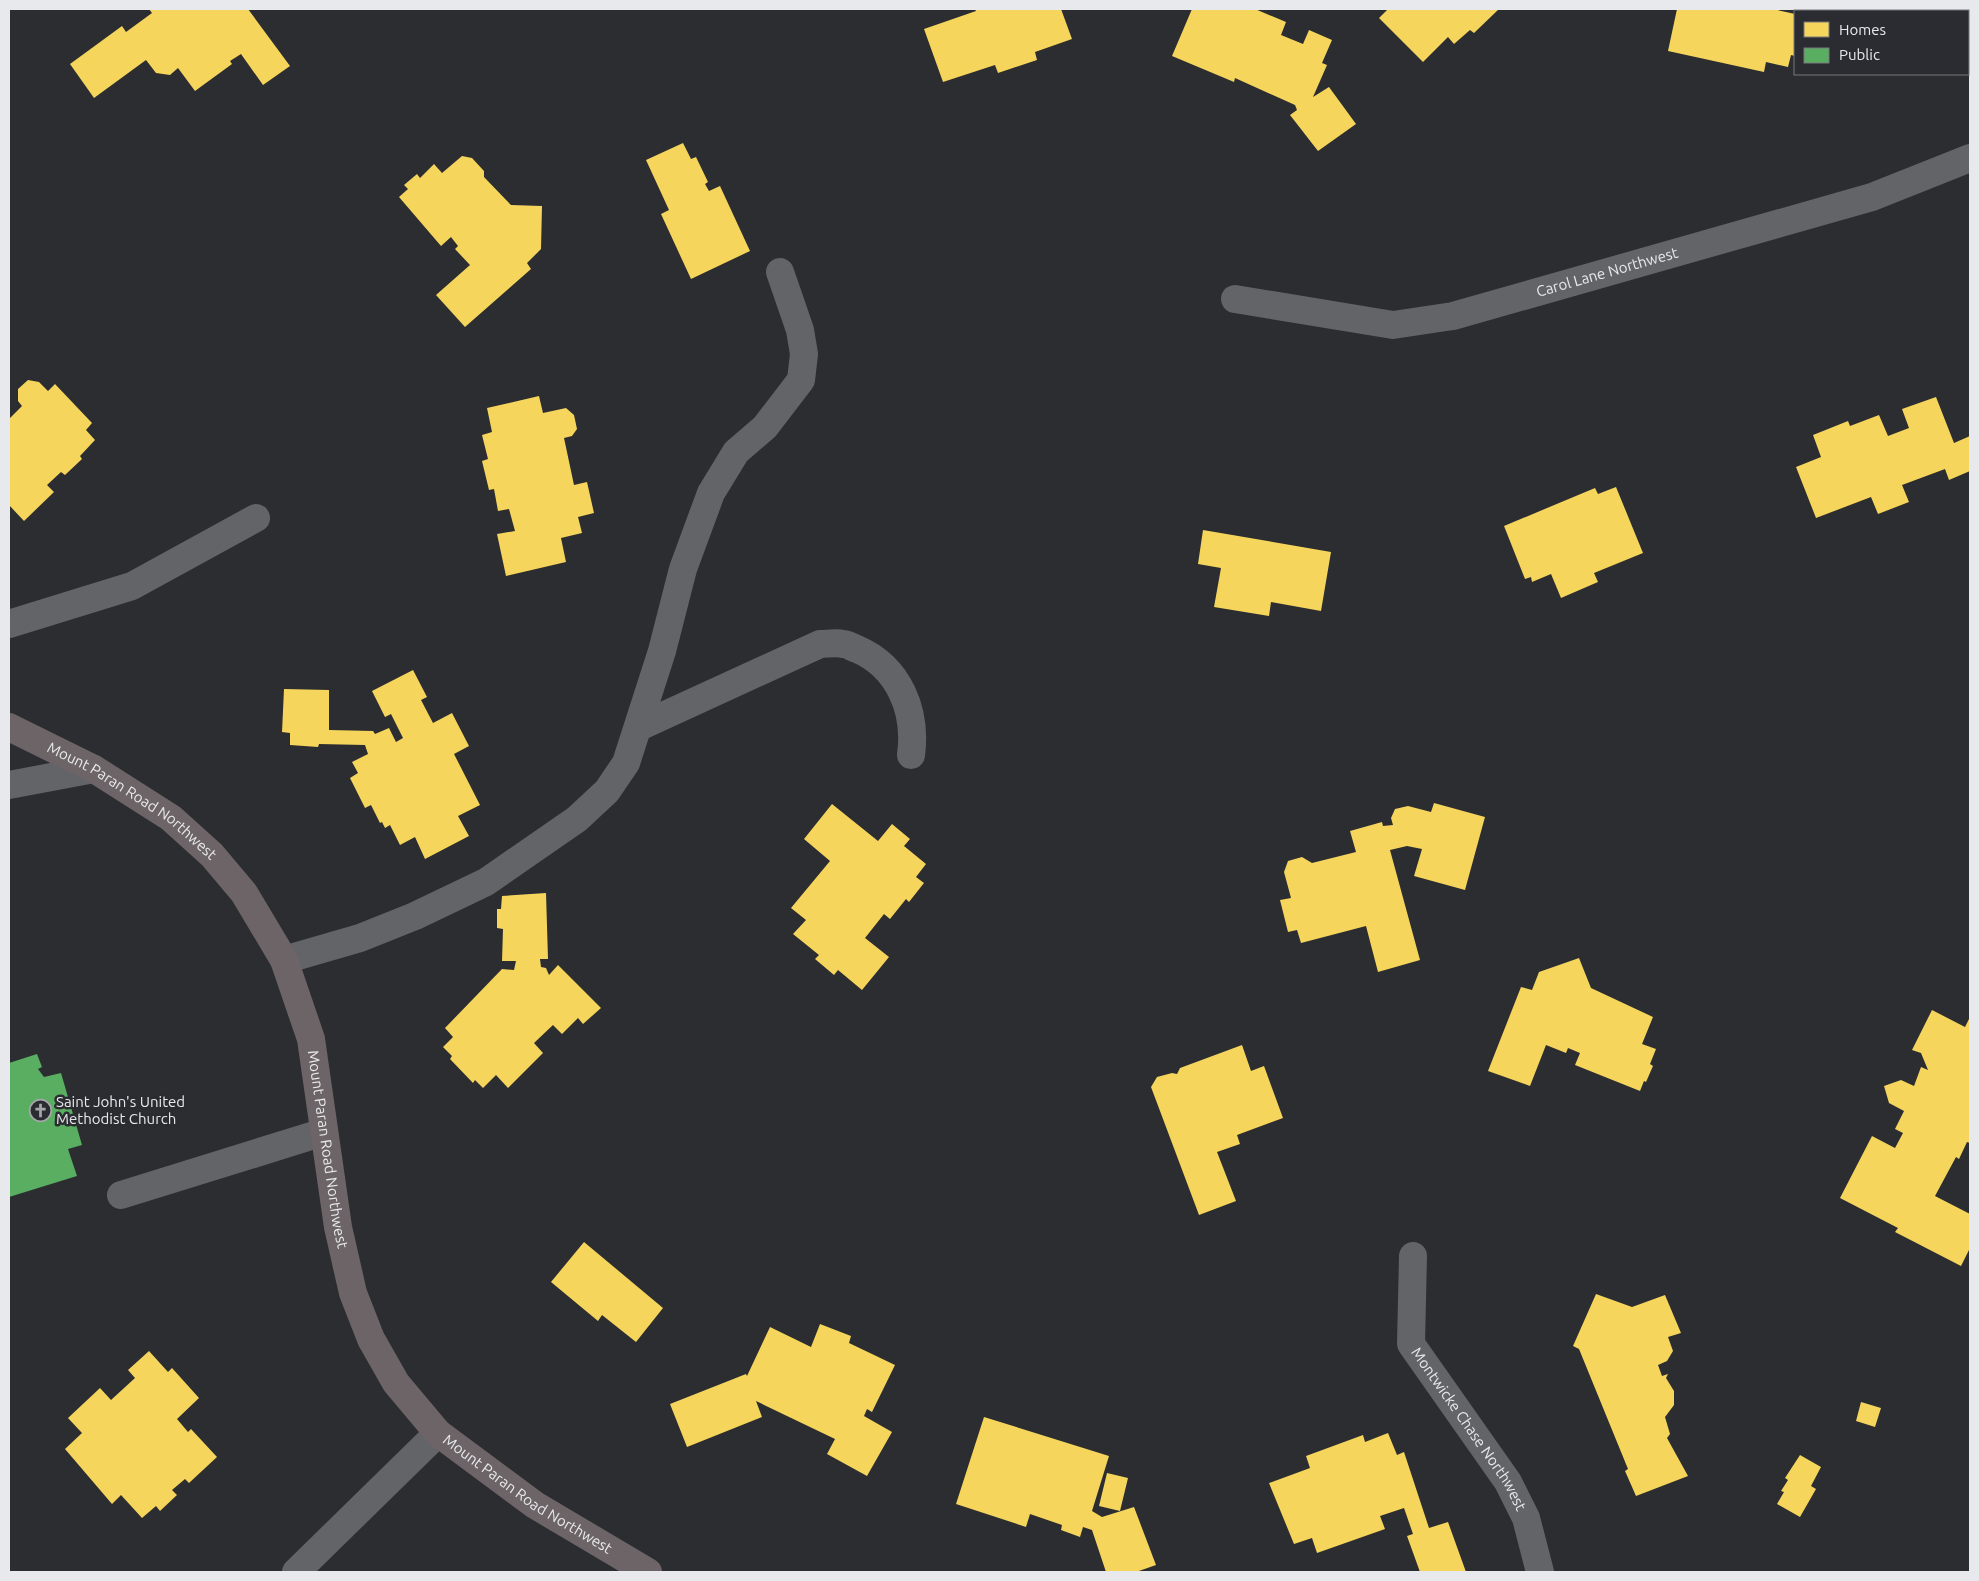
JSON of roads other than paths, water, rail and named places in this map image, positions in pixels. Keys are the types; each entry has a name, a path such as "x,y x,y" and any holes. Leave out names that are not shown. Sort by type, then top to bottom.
{"main road":[{"name":"Mount Paran Road Northwest","path":"9,726 94,769 171,818 212,855 244,893 284,960 312,1040 338,1227 353,1293 371,1339 396,1383 438,1434 535,1505 648,1572"}],"street":[{"name":"Carol Lane Northwest","path":"1235,299 1393,325 1453,316 1872,197 1970,158"},
{"path":"284,960 360,938 416,916 486,882 577,819 607,791 626,763 662,651 683,569 712,493 736,452 765,427 801,380 803,346 780,272"},
{"path":"9,624 132,586 256,518"},
{"path":"638,727 820,644 844,644 874,656 899,684 909,712 912,742 911,755"},
{"path":"9,785 94,769"},
{"path":"121,1195 324,1132"},
{"name":"Montwicke Chase Northwest","path":"1413,1256 1411,1344 1508,1482 1526,1518 1540,1572"},
{"path":"296,1572 438,1434"}],"place":[{"name":"Saint John's United Methodist Church","path":"40,1111"}]}
